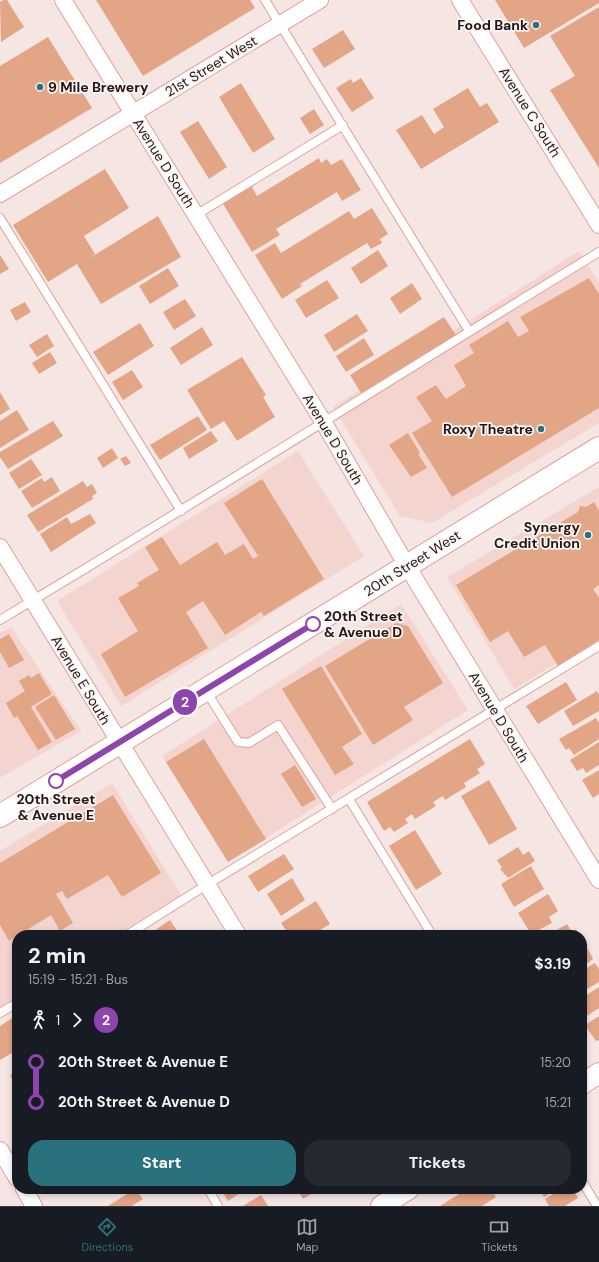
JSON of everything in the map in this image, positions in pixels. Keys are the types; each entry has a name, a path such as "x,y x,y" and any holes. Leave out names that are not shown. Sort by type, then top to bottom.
{"main road":[{"name":"20th Street West","path":"0,816 599,448"}],"street":[{"name":"Avenue D South","path":"63,0 324,423 407,566 599,880"},
{"name":"21st Street West","path":"0,194 320,0"},
{"name":"Avenue C South","path":"460,0 599,225"},
{"name":"Avenue E South","path":"0,547 235,930"},
{"path":"587,1081 599,1073"},
{"path":"0,1150 12,1170"},
{"path":"27,1194 34,1206"}],"lane":[{"path":"265,0 469,331"},
{"path":"196,215 343,125"},
{"path":"0,218 181,511"},
{"path":"0,620 181,511 469,331 599,252"},
{"path":"135,930 599,646"},
{"path":"205,689 238,742 249,743 278,725 332,809"},
{"path":"348,799 429,930"},
{"path":"0,1013 12,1006"},
{"path":"587,1189 597,1206"},
{"path":"211,1194 218,1206"}],"shaded area":[{"path":"579,251 599,283 599,423 432,523 400,516 333,407"},
{"path":"298,451 364,556 121,706 57,601"},
{"path":"599,487 599,638 514,689 447,577"},
{"path":"401,604 468,710 228,862 162,756"},
{"path":"11,627 81,731 0,778 0,633"},
{"path":"112,783 181,895 124,930 12,930 12,999 0,1007 0,851"}],"building":[{"path":"7,0 24,27 1,42 0,2"},
{"path":"96,0 250,0 255,8 143,76"},
{"name":"Food Bank","path":"495,0 599,0 599,3 524,48"},
{"path":"599,7 599,168 550,90 575,76 550,36"},
{"path":"343,30 355,49 324,68 312,49"},
{"name":"9 Mile Brewery","path":"48,37 92,108 0,163 0,66"},
{"path":"361,78 374,98 352,112 336,88 351,79 353,83"},
{"path":"241,83 275,139 253,153 219,97"},
{"path":"468,88 480,107 487,103 499,122 421,169 396,130 422,115 434,134 444,127 433,109"},
{"path":"314,109 324,125 310,134 300,118"},
{"path":"198,121 227,167 209,179 180,132"},
{"path":"319,158 321,163 327,159 331,165 342,159 361,190 342,201 337,192 276,229 280,235 252,252 222,202 251,185 257,196"},
{"path":"105,169 129,208 84,236 95,254 88,259 158,216 181,257 101,304 77,264 48,282 13,225"},
{"path":"372,208 388,234 380,239 382,243 371,249 367,243 300,284 302,286 282,299 255,255 275,243 281,253 349,211 354,219"},
{"path":"378,250 388,266 361,284 351,268"},
{"path":"0,255 9,269 0,274"},
{"path":"168,268 179,286 150,304 139,286"},
{"path":"589,278 599,294 599,408 452,497 412,433 432,421 416,397 436,385 446,399 466,386 454,365 474,353 469,345 508,321 518,337 529,331 520,317"},
{"path":"327,280 339,298 306,318 295,300"},
{"path":"412,283 422,299 400,314 390,298"},
{"path":"185,299 196,316 174,330 163,312"},
{"path":"25,302 31,312 16,321 10,310"},
{"path":"357,314 368,331 334,352 324,335"},
{"path":"444,317 456,335 361,393 350,375"},
{"path":"140,323 154,346 108,375 93,352"},
{"path":"202,327 213,345 181,365 170,348"},
{"path":"47,334 54,346 37,357 29,345"},
{"path":"364,338 374,355 346,372 336,356"},
{"path":"50,352 57,363 39,374 32,363"},
{"path":"242,357 266,395 263,397 275,417 237,441 224,421 211,429 187,390"},
{"path":"132,370 143,387 123,400 112,382"},
{"path":"0,392 10,409 0,415"},
{"path":"17,410 29,430 0,448 0,421"},
{"path":"198,416 207,430 160,460 150,445"},
{"path":"53,421 63,436 8,469 0,457 0,452"},
{"path":"211,431 218,441 189,459 183,448"},
{"path":"408,433 420,453 418,454 427,468 411,477 389,445"},
{"path":"112,448 118,458 103,468 97,458"},
{"path":"126,456 131,463 125,466 120,459"},
{"path":"31,459 42,475 19,489 9,473"},
{"path":"52,477 60,491 32,508 21,491 42,478 44,482"},
{"path":"262,479 324,579 264,616 261,612 225,635 203,601 186,612 208,648 125,697 101,654 138,631 118,598 139,586 137,583 159,570 145,547 162,537 180,565 217,542 225,555 244,544 253,559 258,556 224,503"},
{"path":"83,481 87,487 92,484 97,493 92,496 93,499 38,532 27,515"},
{"path":"594,502 599,511 599,585 593,589 599,598 599,640 558,666 545,645 524,657 508,631 490,642 456,585 578,512 580,506 586,507"},
{"path":"90,514 96,523 51,552 40,534 67,517 71,524"},
{"path":"396,623 408,626 443,683 404,707 413,720 373,745 325,666"},
{"path":"9,634 24,660 9,668 0,652 0,639"},
{"path":"321,666 362,734 342,747 354,764 335,775 282,689"},
{"path":"39,673 52,694 31,707 52,742 38,750 17,716 14,718 6,703 25,691 19,681 29,675 31,678"},
{"path":"566,682 577,700 538,724 526,706"},
{"path":"597,691 599,695 599,711 573,726 564,711"},
{"path":"54,695 75,729 56,740 35,707"},
{"path":"596,718 599,723 599,739 574,755 569,748 566,750 559,739"},
{"path":"204,739 266,839 228,862 166,762"},
{"path":"470,739 485,764 477,769 480,773 464,783 466,787 445,800 443,796 433,802 436,806 415,819 412,814 405,819 408,823 394,832 390,827 384,831 367,802"},
{"path":"599,742 599,765 586,773 583,768 577,771 570,760"},
{"path":"295,765 316,799 302,807 281,774"},
{"path":"599,770 599,794 593,798 582,780"},
{"path":"489,780 517,829 489,845 461,796"},
{"path":"113,795 161,873 122,897 108,875 67,899 62,891 56,894 73,923 59,930 51,915 27,930 12,930 12,939 9,941 0,925 0,863"},
{"path":"415,830 442,874 416,890 389,846"},
{"path":"518,847 523,855 529,851 535,861 508,878 500,869 502,868 497,860"},
{"path":"284,854 294,869 258,892 248,876"},
{"path":"531,866 544,889 514,907 501,884"},
{"path":"292,878 305,900 281,916 267,894"},
{"path":"548,894 558,911 549,917 552,923 539,930 529,930 518,913"},
{"path":"316,901 330,924 320,930 286,930 281,923"},
{"path":"170,920 177,930 155,930"},
{"path":"567,924 571,930 557,930"},
{"path":"587,948 593,959 587,963"},
{"path":"595,963 599,969 599,982 587,989 587,968"},
{"path":"599,987 599,1008 587,1016 587,995"},
{"path":"599,1016 599,1040 596,1041 587,1028 587,1024"},
{"path":"12,1018 12,1053 0,1060 0,1026"},
{"path":"127,1194 139,1194 143,1199 132,1206 108,1206"},
{"path":"224,1194 238,1194 228,1201"},
{"path":"300,1194 311,1194 303,1199"},
{"path":"459,1194 494,1194 496,1197 482,1206 440,1206"},
{"path":"542,1194 549,1194 544,1197"},
{"path":"553,1194 576,1194 578,1198 565,1206 549,1206 545,1199"},
{"path":"261,1195 268,1206 243,1206"}],"bus line":[{"name":"2","path":"56,781 313,624"}],"place":[{"name":"Food Bank","path":"536,25"},
{"name":"9 Mile Brewery","path":"40,87"},
{"name":"Roxy Theatre","path":"541,429"},
{"name":"Synergy Credit Union","path":"588,535"},
{"name":"20th Street & Avenue D","path":"313,624"},
{"name":"20th Street & Avenue E","path":"56,781"}]}
